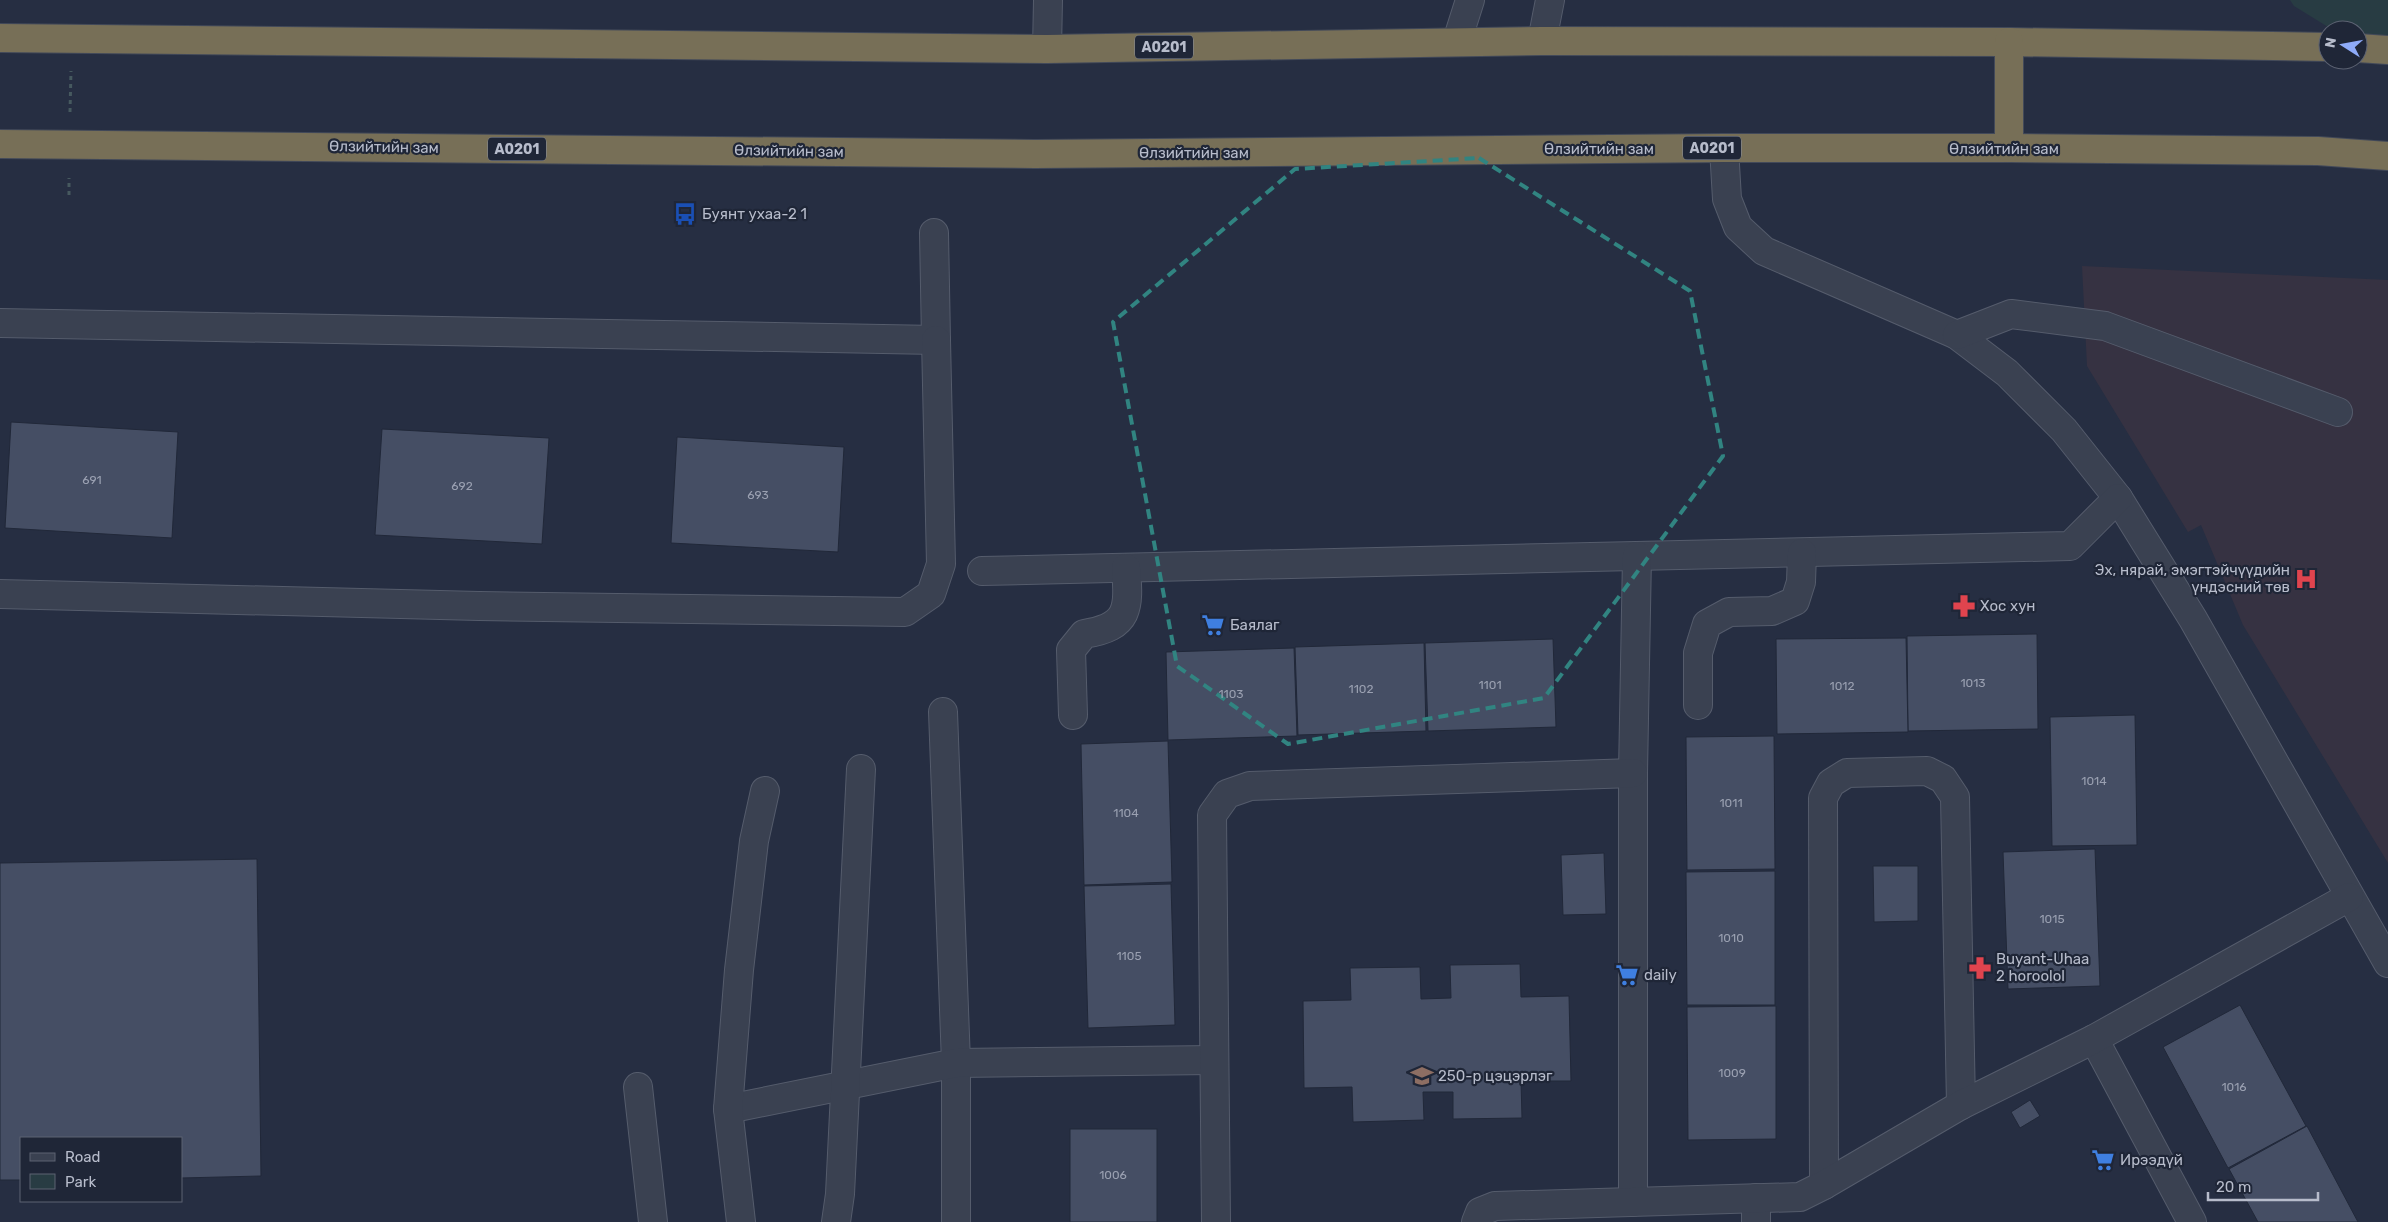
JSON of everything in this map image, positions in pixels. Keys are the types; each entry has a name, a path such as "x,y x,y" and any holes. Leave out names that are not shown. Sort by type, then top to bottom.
{"highway":[{"name":"A0201","path":"0,38 1047,49 1457,41 2010,42 2318,46"},
{"path":"2009,148 2010,42"},
{"path":"2368,49 2388,50"},
{"name":"Өлзийтийн зам","path":"0,144 1026,154 1724,148 2009,148 2318,152 2388,156"}],"street":[{"path":"1047,49 1048,0"},
{"path":"1457,41 1470,0"},
{"path":"1542,41 1550,0"},
{"path":"1724,148 1727,199 1738,227 1764,251 1958,335 2007,373 2064,430 2118,498 2193,619 2349,898 2388,963"},
{"path":"0,594 479,606 905,612 931,594 941,564 934,233"},
{"path":"1958,335 2011,314 2105,326 2338,412"},
{"path":"0,323 936,340"},
{"path":"982,571 2070,546 2118,498"},
{"path":"1698,704 1698,653 1706,624 1729,612 1772,611 1795,601 1801,582 1802,553"},
{"path":"1633,1202 1633,773 1637,556"},
{"path":"1073,715 1071,650 1084,634 1105,630 1122,618 1128,599 1126,568"},
{"path":"942,712 956,1063 956,1222"},
{"path":"836,1222 840,1194 861,769"},
{"path":"1824,1185 1823,798 1831,783 1847,774 1927,771 1943,779 1955,798 1961,1105"},
{"path":"1216,1222 1212,816 1227,794 1250,786 1633,773"},
{"path":"741,1222 728,1108 739,970 754,841 765,791"},
{"path":"1476,1222 1480,1212 1496,1206 1633,1202 1756,1210 1800,1197 1961,1105 2094,1039 2349,898"},
{"path":"2094,1039 2192,1222"},
{"path":"728,1108 956,1063 1214,1060"},
{"path":"638,1087 653,1222"}],"path":[{"path":"69,195 71,39"}],"highlighted area":[{"path":"1479,158 1690,291 1723,456 1544,698 1288,744 1177,666 1113,322 1295,169"}],"shaded area":[{"name":"Эх, нярай, эмэгтэйчүүдийн үндэсний төв","path":"2082,266 2388,280 2388,863 2243,625 2201,525 2188,532 2087,366"}],"green space":[{"path":"2290,0 2388,0 2388,65 2368,52 2368,20 2318,21 2294,6"}],"building":[{"path":"11,422 178,432 172,538 5,528"},
{"path":"382,429 549,438 542,544 375,535"},
{"path":"677,437 844,447 838,552 671,543"},
{"path":"2037,634 2038,729 1908,731 1907,636"},
{"path":"1906,638 1908,732 1777,734 1776,639"},
{"path":"1553,639 1556,727 1428,731 1425,643"},
{"path":"1424,643 1426,731 1298,735 1295,647"},
{"path":"1294,648 1297,736 1168,740 1166,652"},
{"path":"2135,715 2137,845 2052,846 2050,717"},
{"path":"1774,736 1775,869 1687,870 1686,737"},
{"path":"1168,741 1172,882 1084,885 1081,744"},
{"path":"2095,849 2100,986 2008,989 2003,852"},
{"path":"1604,853 1606,914 1563,915 1561,855"},
{"path":"257,859 261,1176 182,1178 182,1137 20,1137 20,1180 0,1180 0,863"},
{"path":"1873,866 1918,866 1918,921 1874,922"},
{"path":"1775,871 1775,1005 1687,1005 1686,872"},
{"path":"1171,884 1175,1025 1088,1028 1084,886"},
{"path":"1520,964 1521,997 1569,996 1571,1081 1521,1081 1522,1118 1453,1119 1453,1092 1423,1092 1424,1120 1353,1122 1352,1087 1304,1088 1303,1001 1351,1000 1350,968 1420,967 1421,999 1451,998 1450,965"},
{"path":"2240,1005 2306,1126 2228,1168 2163,1047"},
{"path":"1776,1006 1776,1139 1688,1140 1687,1007"},
{"path":"2030,1100 2040,1116 2020,1128 2011,1112"},
{"path":"2307,1126 2358,1222 2258,1222 2229,1169"},
{"path":"1070,1129 1157,1129 1157,1222 1070,1222"}],"place":[{"name":"Буянт ухаа-2 1","path":"685,214"},
{"name":"Эх, нярай, эмэгтэйчүүдийн үндэсний төв","path":"2306,579"},
{"name":"Хос хун","path":"1964,606"},
{"name":"Баялаг","path":"1213,625"},
{"name":"Buyant-Uhaa 2 horoolol","path":"1980,968"},
{"name":"daily","path":"1627,975"},
{"name":"250-р цэцэрлэг","path":"1422,1076"},
{"name":"Ирээдүй","path":"2103,1160"}]}
